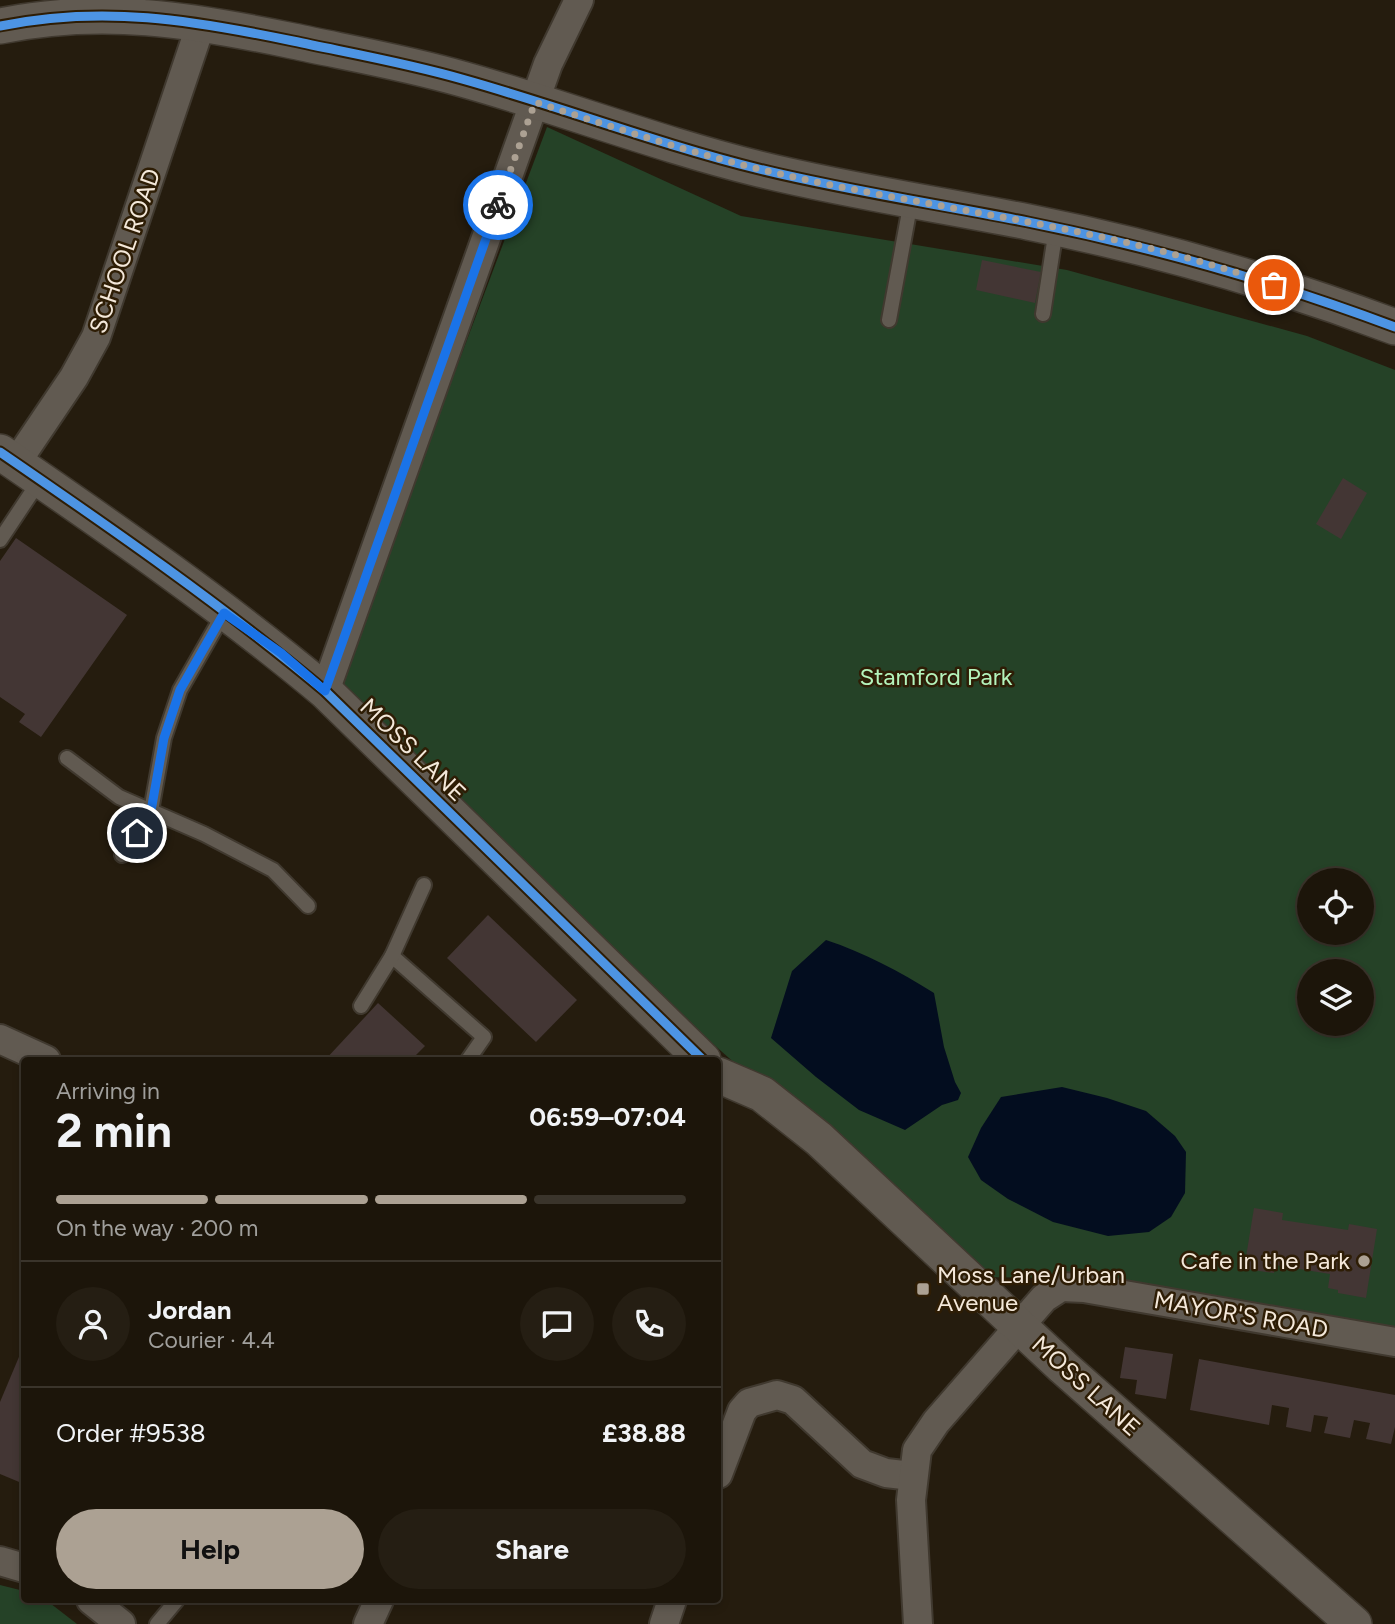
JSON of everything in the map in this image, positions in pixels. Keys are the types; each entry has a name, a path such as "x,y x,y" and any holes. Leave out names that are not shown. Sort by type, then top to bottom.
{"street":[{"path":"325,691 548,64 579,0"},
{"path":"0,26 34,19 90,14 149,17 337,50 458,78 752,168 1163,252 1256,278 1395,327"},
{"name":"SCHOOL ROAD","path":"19,465 96,337 201,24"},
{"name":"MOSS LANE","path":"19,465 281,653 325,691 699,1057"},
{"path":"0,1039 39,1057"},
{"name":"MOSS LANE","path":"721,1075 762,1094 819,1139 1019,1325 1354,1624"},
{"name":"MAYOR'S ROAD","path":"918,1624 912,1532 912,1476 917,1450 929,1431 1019,1325 1044,1298 1061,1287 1069,1286 1395,1342"},
{"path":"721,1466 741,1411 749,1403 778,1395 793,1400 862,1464 886,1473 912,1476"},
{"path":"0,1561 21,1567"},
{"path":"95,1603 121,1624"},
{"path":"368,1624 378,1603"},
{"path":"664,1624 672,1603"}],"lane":[{"path":"889,320 911,200"},
{"path":"1043,314 1056,228"},
{"path":"0,540 19,465"},
{"path":"122,855 151,811 164,738 180,690 224,613"},
{"path":"67,758 119,797 204,834 273,870 308,906"},
{"path":"362,1006 392,956 424,885"},
{"path":"392,956 484,1037 470,1057"},
{"path":"157,1624 174,1603"}],"green space":[{"name":"Stamford Park","path":"547,127 741,216 1067,270 1307,336 1395,370 1395,1334 1055,1278 976,1277 642,981 338,683"},
{"path":"0,1585 21,1590 21,1603 50,1603 77,1624 0,1624"}],"water":[{"path":"826,940 882,963 934,993 944,1047 961,1093 958,1100 942,1105 905,1130 859,1110 771,1038 792,971"},
{"path":"1062,1087 1146,1111 1175,1136 1186,1152 1185,1193 1171,1217 1149,1232 1108,1236 1053,1222 1008,1199 981,1180 968,1157 981,1128 1001,1097"}],"building":[{"path":"982,260 1041,272 1035,303 976,290"},
{"path":"1343,478 1367,493 1341,539 1316,524"},
{"path":"16,538 127,615 41,737 19,722 25,714 0,697 0,561"},
{"path":"488,915 577,1000 536,1042 447,958"},
{"path":"378,1003 425,1046 414,1057 328,1057"},
{"path":"1254,1208 1283,1213 1282,1220 1348,1230 1349,1224 1377,1229 1366,1298 1338,1293 1338,1290 1328,1288 1330,1274 1275,1265 1274,1273 1244,1269"},
{"path":"1125,1347 1173,1354 1166,1399 1135,1394 1137,1380 1120,1378"},
{"path":"21,1352 21,1483 0,1474 0,1402"},
{"path":"1199,1359 1395,1395 1395,1427 1391,1444 1366,1439 1370,1423 1354,1420 1350,1438 1324,1433 1328,1417 1314,1415 1311,1432 1286,1427 1289,1408 1272,1405 1269,1425 1190,1410"}],"cycle path":[{"path":"0,26 38,20 111,16 183,21 378,58 462,79 759,169 859,191 1028,222 1167,254 1305,295 1395,327"},
{"path":"0,452 206,598 325,691 700,1057"}],"way so far":[{"path":"498,205 535,102 752,168 1090,235 1163,252 1274,285"}],"place":[{"name":"Cafe in the Park","path":"1364,1261"},
{"name":"Moss Lane/Urban Avenue","path":"923,1289"}],"route":[{"path":"137,833 151,811 164,738 180,690 224,613 281,653 325,691 498,205"}]}
